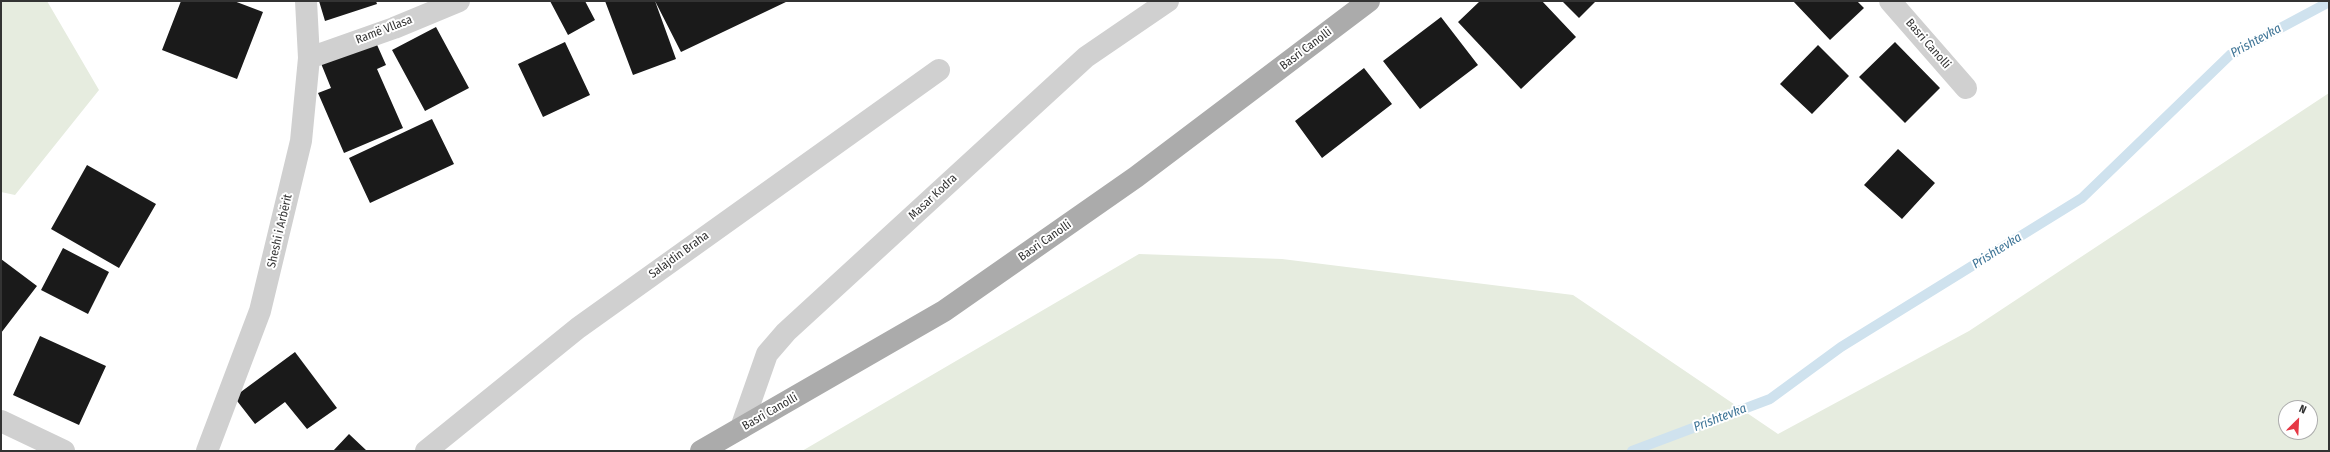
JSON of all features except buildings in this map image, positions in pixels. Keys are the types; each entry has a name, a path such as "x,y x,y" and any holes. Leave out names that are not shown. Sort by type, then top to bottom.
{"main road":[{"name":"Basri Canolli","path":"701,451 864,358 963,298 1136,177 1369,1"}],"street":[{"name":"Sheshi i Arbërit","path":"207,451 260,311 301,141 309,58 306,1"},
{"name":"Ramë Vllasa","path":"309,58 394,28 459,1"},
{"name":"Masar Kodra","path":"741,428 767,354 786,332 1086,57 1168,1"},
{"name":"Basri Canolli","path":"1890,1 1966,88"},
{"name":"Salajdin Braha","path":"426,451 578,328 939,70"},
{"path":"1,421 64,451"}],"shaded area":[{"path":"1,1 47,1 99,90 15,195 1,192"},
{"path":"2329,93 2329,451 802,451 1139,254 1282,259 1573,295 1778,434 1969,331"}],"waterway":[{"name":"Prishtevka","path":"1632,451 1770,399 1841,347 2082,198 2230,55 2329,2"}]}
